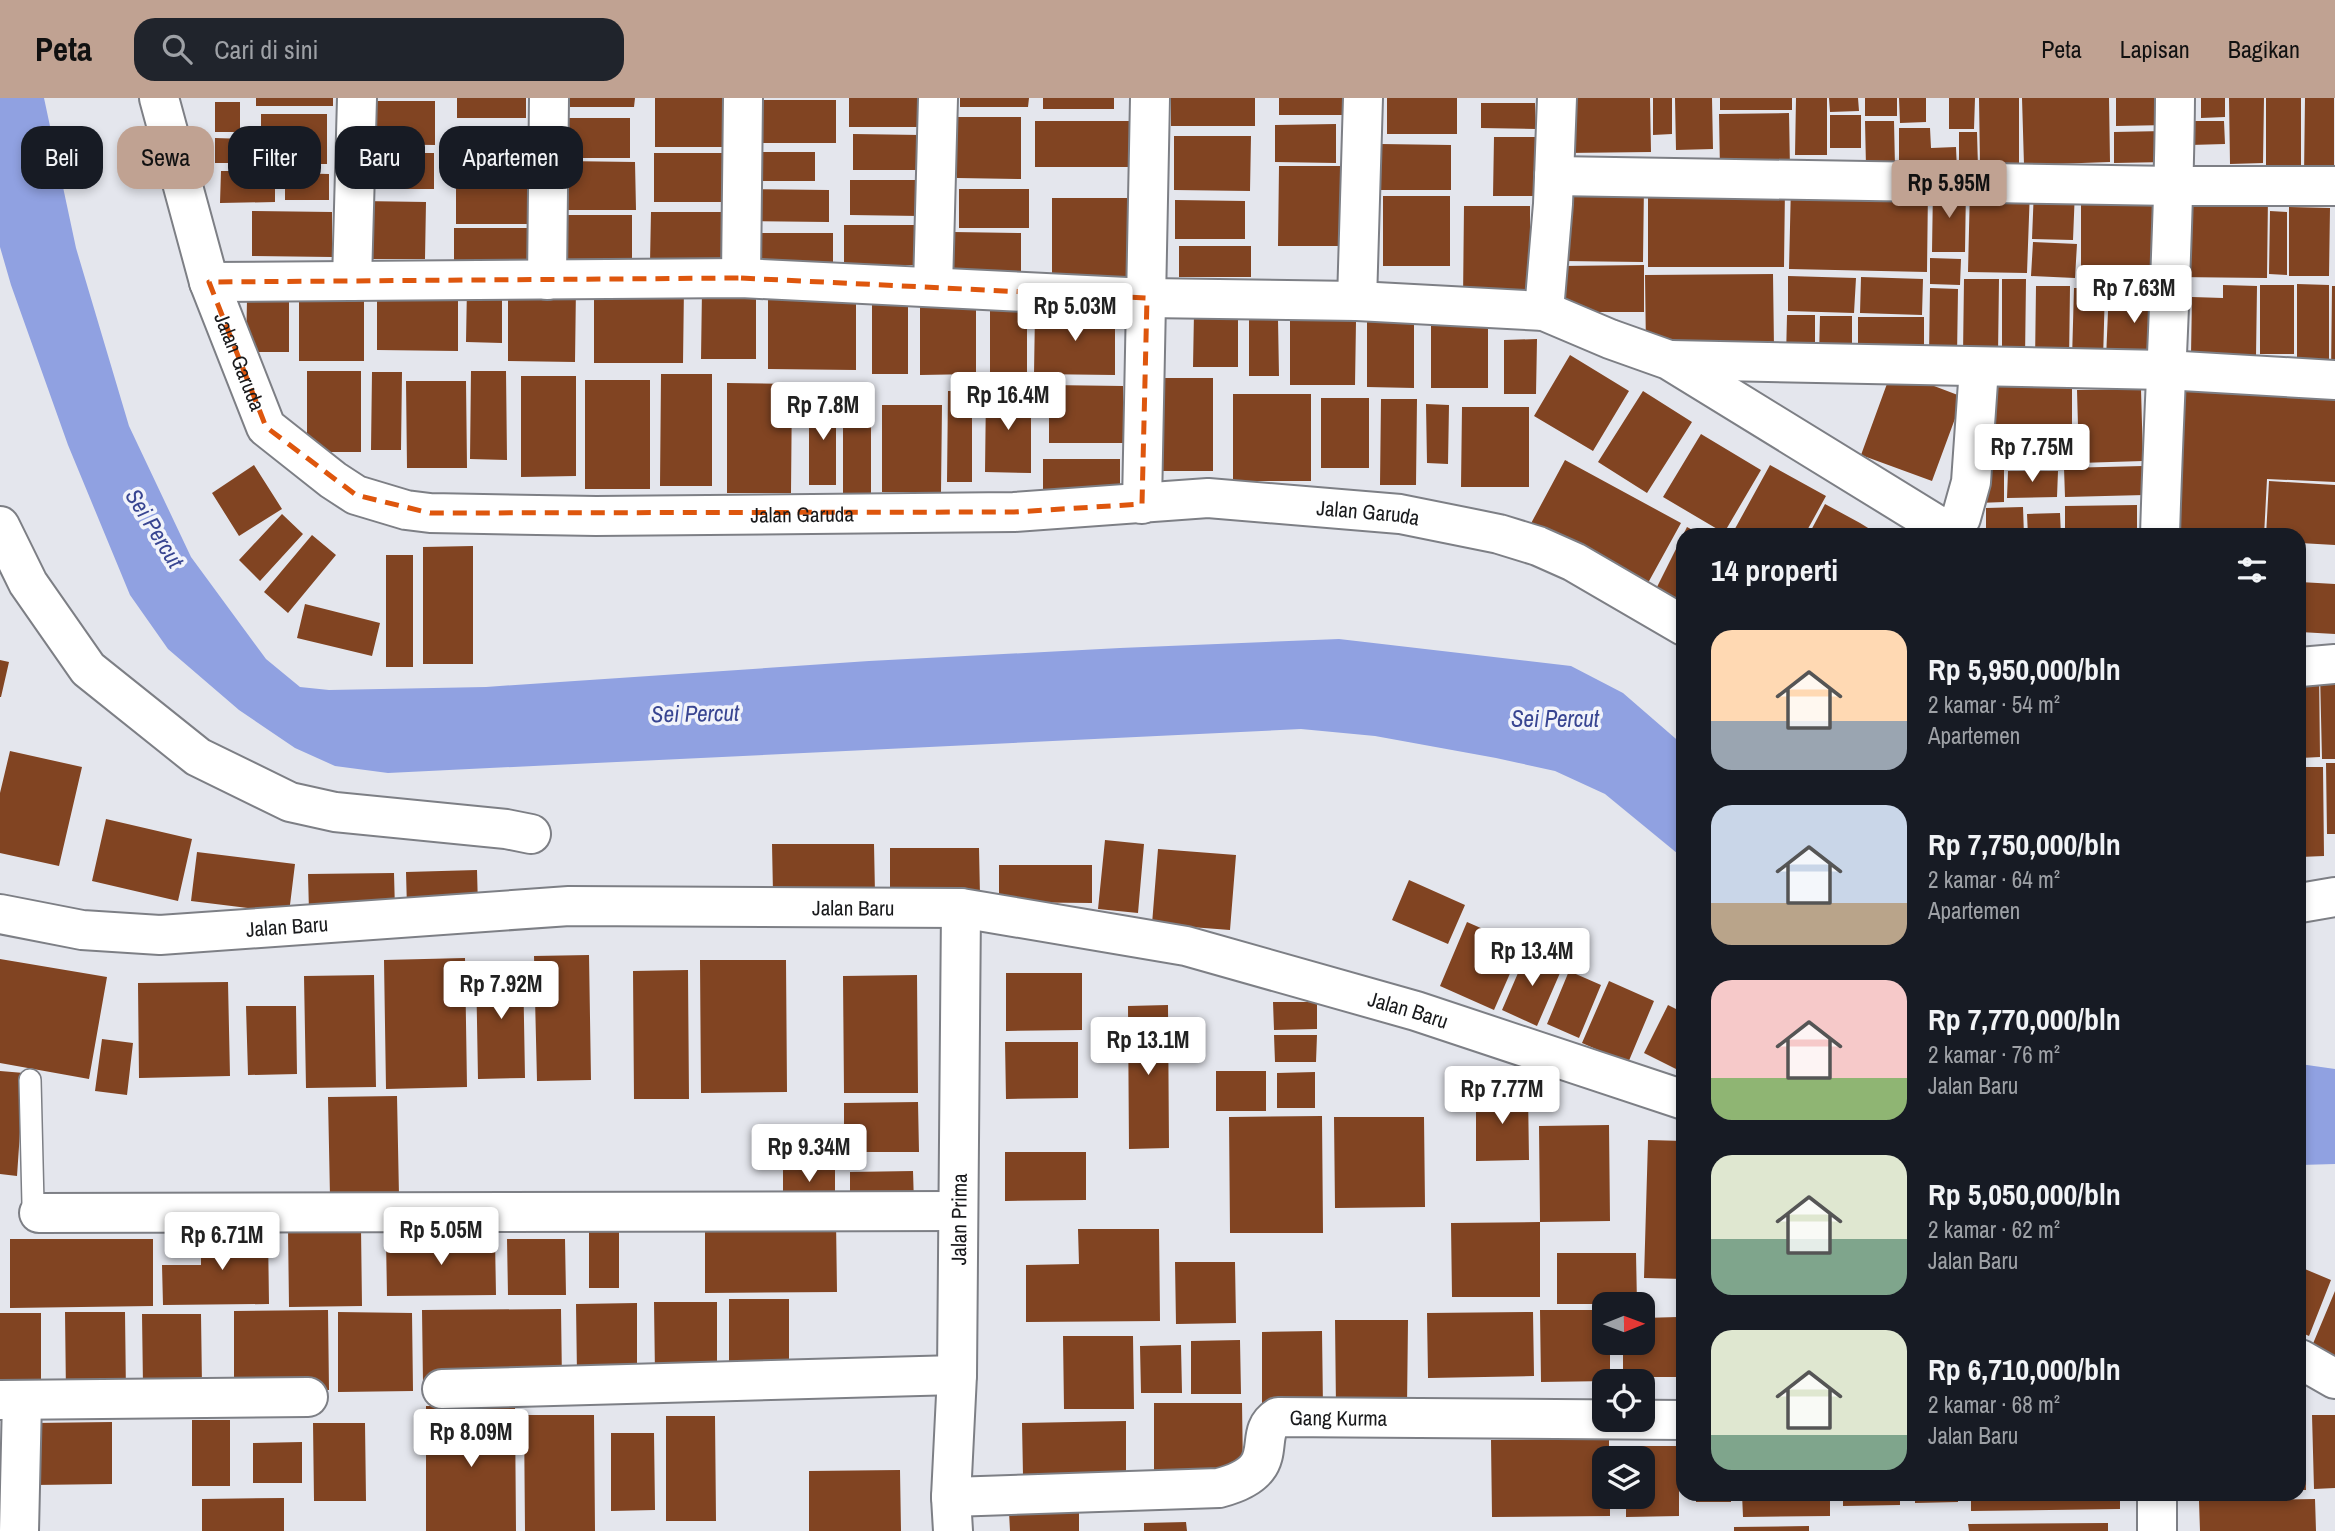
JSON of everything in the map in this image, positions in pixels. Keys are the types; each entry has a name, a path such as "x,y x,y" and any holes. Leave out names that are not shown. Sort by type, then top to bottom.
{"street":[{"name":"Jalan Garuda","path":"159,98 209,282 266,427 356,495 406,510 430,513 624,516 1014,512 1208,498 1400,514 1499,534 1538,546 1574,562 1676,621"},
{"path":"352,281 357,98"},
{"path":"547,280 549,98"},
{"path":"741,278 743,98"},
{"path":"933,287 938,98"},
{"path":"1142,504 1150,98"},
{"path":"1357,302 1363,98"},
{"path":"1544,311 1557,98"},
{"path":"2161,528 2175,98"},
{"path":"1554,176 2335,186"},
{"path":"209,282 741,278 1147,298 1357,302 1544,311 1669,360 1943,528"},
{"path":"1669,360 2165,370 2335,380"},
{"path":"1953,528 1961,518 1971,482 1979,368"},
{"path":"0,526 28,583 88,669 198,757 301,805 335,812 506,829 531,834"},
{"path":"2306,666 2335,664"},
{"path":"2306,902 2335,897"},
{"name":"Jalan Baru","path":"0,914 82,930 160,935 569,906 961,908 1186,946 1416,1011 1676,1097"},
{"name":"Jalan Prima","path":"952,1514 957,1375 961,908"},
{"path":"39,1213 958,1211"},
{"path":"2306,1362 2335,1379"},
{"path":"442,1389 957,1375"},
{"path":"19,1531 11,1400 308,1396"},
{"name":"Gang Kurma","path":"952,1514 1219,1488 1244,1480 1258,1468 1263,1460 1268,1428 1278,1417 1676,1420"},
{"path":"2157,1501 2157,1531"}],"lane":[{"path":"30,1080 33,1204 39,1213"}],"highlighted area":[{"path":"741,278 1147,298 1142,504 1014,512 430,513 356,495 266,427 209,282"}],"water":[{"name":"Sei Percut","path":"0,98 44,98 50,126 21,126 21,189 63,189 76,248 129,426 191,557 266,659 300,687 329,690 486,687 869,661 1339,639 1571,666 1623,693 1676,739 1676,852 1605,794 1555,771 1375,736 1301,729 388,773 335,766 295,748 239,710 168,649 130,595 68,445 0,247"},
{"path":"2306,1065 2335,1069 2335,1164 2306,1165"}],"building":[{"path":"256,98 333,98 333,106 256,106"},
{"path":"457,98 526,98 526,118 457,118"},
{"path":"570,98 635,98 634,107 570,107"},
{"path":"655,98 727,98 727,147 655,147"},
{"path":"849,98 922,98 921,127 849,127"},
{"path":"960,98 1029,98 1028,107 960,107"},
{"path":"1043,98 1114,98 1114,109 1043,109"},
{"path":"1171,98 1255,98 1255,126 1171,126"},
{"path":"1279,98 1346,98 1345,115 1279,115"},
{"path":"1387,98 1457,98 1457,134 1387,134"},
{"path":"1566,98 1650,98 1651,152 1566,153"},
{"path":"1653,98 1672,98 1672,134 1653,135"},
{"path":"1675,98 1712,98 1713,149 1676,150"},
{"path":"1720,98 1792,98 1792,110 1720,110"},
{"path":"1796,98 1827,98 1827,155 1795,155"},
{"path":"1829,98 1858,98 1859,111 1830,112"},
{"path":"1865,98 1897,98 1897,116 1865,116"},
{"path":"1899,98 1926,98 1926,122 1900,123"},
{"path":"1949,98 1975,98 1974,129 1949,129"},
{"path":"1979,98 2019,98 2019,165 1980,165"},
{"path":"2022,98 2109,98 2110,162 2024,165"},
{"path":"2116,98 2168,98 2168,125 2116,126"},
{"path":"2201,98 2225,98 2225,117 2201,118"},
{"path":"2229,98 2264,98 2263,163 2230,164"},
{"path":"2266,98 2301,98 2301,177 2266,177"},
{"path":"2305,98 2334,98 2334,176 2304,176"},
{"path":"755,100 836,100 836,143 755,143"},
{"path":"361,101 435,101 435,145 425,145 425,126 361,126"},
{"path":"215,102 240,102 240,126 228,126 228,132 215,132"},
{"path":"1481,103 1535,103 1536,129 1481,128"},
{"path":"1789,113 1790,169 1720,170 1719,114"},
{"path":"261,114 327,114 327,164 321,164 321,126 261,126"},
{"path":"1830,115 1861,115 1861,148 1830,148"},
{"path":"957,117 1021,117 1021,179 957,178"},
{"path":"565,118 630,118 630,158 583,158 583,126 565,126"},
{"path":"1035,121 1135,121 1135,167 1035,167"},
{"path":"1865,121 1894,121 1895,167 1866,167"},
{"path":"2189,121 2224,121 2225,144 2190,145"},
{"path":"1336,124 1336,163 1275,162 1275,125"},
{"path":"1899,128 1930,128 1931,148 1956,147 1957,171 1899,172"},
{"path":"2165,131 2166,162 2114,163 2114,132"},
{"path":"1959,132 1977,132 1978,168 1959,168"},
{"path":"853,134 921,135 921,170 853,170"},
{"path":"1174,136 1251,136 1250,191 1174,190"},
{"path":"1494,137 1548,137 1547,196 1493,196"},
{"path":"215,138 228,138 228,163 215,163"},
{"path":"1381,144 1451,145 1451,190 1380,190"},
{"path":"755,152 815,152 815,181 755,181"},
{"path":"425,153 434,153 434,189 425,189"},
{"path":"654,153 722,153 722,202 654,202"},
{"path":"583,161 635,162 636,210 564,210 564,189 583,189"},
{"path":"1279,166 1346,166 1346,246 1278,246"},
{"path":"221,171 228,171 228,189 275,189 275,202 220,203"},
{"path":"321,174 329,174 329,200 285,200 285,189 321,189"},
{"path":"850,180 920,180 920,216 850,215"},
{"path":"1566,182 1644,184 1643,262 1564,261"},
{"path":"1791,185 1928,188 1927,272 1789,269"},
{"path":"1648,186 1785,187 1784,267 1648,267"},
{"path":"1933,187 1966,187 1965,252 1932,252"},
{"path":"1970,187 2030,189 2027,273 1968,272"},
{"path":"456,189 535,189 534,224 456,224"},
{"path":"749,189 829,190 829,222 749,221"},
{"path":"959,189 1029,189 1029,228 959,228"},
{"path":"2034,189 2075,190 2073,240 2032,239"},
{"path":"2177,194 2268,195 2267,278 2176,277"},
{"path":"1383,196 1450,196 1450,266 1383,266"},
{"path":"1052,198 1128,198 1128,276 1052,276"},
{"path":"2081,199 2162,199 2163,280 2081,280"},
{"path":"1175,200 1245,201 1245,239 1175,239"},
{"path":"362,201 426,202 425,259 361,259"},
{"path":"1464,206 1530,206 1530,300 1463,300"},
{"path":"2289,207 2330,208 2329,276 2289,276"},
{"path":"252,211 332,212 332,257 252,256"},
{"path":"2270,211 2287,212 2287,275 2269,274"},
{"path":"651,212 724,212 724,263 650,263"},
{"path":"564,215 632,215 632,265 564,265"},
{"path":"844,225 924,225 924,265 844,265"},
{"path":"454,228 528,228 528,260 454,260"},
{"path":"953,232 1021,233 1021,274 954,274"},
{"path":"746,233 833,233 833,266 746,266"},
{"path":"2033,242 2077,244 2075,278 2031,276"},
{"path":"1179,246 1251,246 1251,277 1179,277"},
{"path":"1930,258 1961,259 1960,285 1930,284"},
{"path":"1644,265 1644,312 1563,312 1562,266"},
{"path":"1773,274 1774,349 1646,349 1645,275"},
{"path":"1788,276 1856,278 1854,313 1788,311"},
{"path":"1861,277 1923,279 1922,315 1860,313"},
{"path":"1964,279 1999,279 1998,355 1963,355"},
{"path":"2002,279 2026,279 2025,359 2002,359"},
{"path":"2297,284 2329,285 2329,371 2297,371"},
{"path":"299,285 364,285 364,361 299,361"},
{"path":"2223,285 2257,286 2256,357 2191,355 2192,297 2223,298"},
{"path":"2260,285 2294,285 2294,354 2260,354"},
{"path":"467,286 502,286 502,343 466,342"},
{"path":"508,286 576,286 575,362 508,361"},
{"path":"594,286 684,286 683,363 594,363"},
{"path":"2036,286 2070,286 2069,363 2035,363"},
{"path":"2332,286 2335,286 2335,375 2331,375"},
{"path":"1930,288 1958,289 1957,357 1929,356"},
{"path":"2074,288 2105,288 2103,360 2072,359"},
{"path":"2109,288 2161,290 2159,361 2106,359"},
{"path":"377,289 458,289 458,351 377,350"},
{"path":"702,289 756,289 756,359 701,359"},
{"path":"768,295 856,295 856,370 768,369"},
{"path":"920,298 976,299 976,374 920,375"},
{"path":"247,299 289,300 289,352 246,352"},
{"path":"872,301 908,301 908,374 872,374"},
{"path":"990,304 1027,304 1027,377 990,377"},
{"path":"1035,312 1115,312 1115,375 1034,374"},
{"path":"1194,312 1238,313 1238,367 1193,367"},
{"path":"1367,315 1414,316 1414,388 1367,387"},
{"path":"1787,315 1815,315 1815,358 1786,358"},
{"path":"1820,316 1852,316 1852,356 1819,356"},
{"path":"1858,317 1924,317 1924,355 1858,354"},
{"path":"1249,319 1278,319 1279,376 1249,376"},
{"path":"1290,321 1356,321 1355,385 1290,385"},
{"path":"1431,324 1488,324 1488,388 1431,388"},
{"path":"1537,339 1536,394 1504,394 1504,340"},
{"path":"1570,355 1629,391 1593,451 1534,416"},
{"path":"1892,370 1963,397 1932,481 1861,455"},
{"path":"307,371 361,371 361,452 307,452"},
{"path":"471,371 506,371 507,460 470,459"},
{"path":"372,372 402,372 401,450 371,450"},
{"path":"661,374 712,374 712,486 660,486"},
{"path":"521,376 576,376 576,476 521,477"},
{"path":"1159,378 1213,378 1213,471 1158,471"},
{"path":"585,380 650,380 650,489 585,489"},
{"path":"406,381 466,381 467,468 407,468"},
{"path":"1986,382 2072,382 2072,439 2061,439 2061,466 1986,466"},
{"path":"727,383 792,384 791,493 727,493"},
{"path":"1049,385 1123,386 1123,443 1049,443"},
{"path":"843,387 871,387 871,494 843,493"},
{"path":"2182,388 2335,397 2335,482 2267,479 2264,528 2175,528"},
{"path":"2141,389 2143,461 2079,463 2077,390"},
{"path":"948,391 972,391 972,482 947,482"},
{"path":"986,391 1031,392 1031,473 985,472"},
{"path":"1643,391 1692,422 1647,493 1598,462"},
{"path":"1233,394 1311,394 1311,481 1233,481"},
{"path":"1321,398 1369,398 1369,468 1321,468"},
{"path":"836,399 836,485 809,485 809,400"},
{"path":"1381,399 1417,399 1416,485 1380,485"},
{"path":"1426,404 1449,405 1448,464 1427,463"},
{"path":"882,405 942,405 941,492 882,492"},
{"path":"1462,407 1529,407 1529,487 1461,487"},
{"path":"1701,434 1761,470 1727,528 1716,528 1663,497"},
{"path":"1043,459 1120,459 1120,505 1043,505"},
{"path":"1565,460 1681,523 1643,592 1528,529"},
{"path":"254,465 282,509 239,536 212,493"},
{"path":"1770,465 1826,496 1808,528 1735,528"},
{"path":"2143,466 2145,495 2065,497 2064,468"},
{"path":"1978,470 2004,470 2004,502 1978,503"},
{"path":"2008,471 2058,471 2057,497 2007,498"},
{"path":"2269,481 2335,485 2335,545 2306,543 2306,528 2266,528"},
{"path":"1825,504 1868,528 1812,528"},
{"path":"2137,505 2137,528 2065,528 2065,506"},
{"path":"2023,507 2024,528 1986,528 1986,508"},
{"path":"2060,513 2061,528 2028,528 2027,514"},
{"path":"282,514 303,534 260,581 239,560"},
{"path":"312,535 336,555 288,613 264,592"},
{"path":"473,546 473,664 423,664 423,547"},
{"path":"1676,549 1676,601 1655,591"},
{"path":"386,555 413,555 413,667 386,667"},
{"path":"2306,582 2335,584 2335,634 2306,632"},
{"path":"305,604 380,623 372,656 297,638"},
{"path":"0,660 9,662 1,697 0,697"},
{"path":"2306,671 2319,671 2320,757 2306,758"},
{"path":"2335,672 2335,759 2322,759 2320,673"},
{"path":"10,751 82,767 59,866 0,853 0,793"},
{"path":"2326,763 2335,763 2335,834 2327,834"},
{"path":"2306,767 2323,767 2324,856 2306,857"},
{"path":"106,819 192,839 178,901 92,881"},
{"path":"1105,840 1144,844 1138,913 1098,909"},
{"path":"772,844 874,844 875,894 773,894"},
{"path":"890,848 979,848 980,896 890,896"},
{"path":"1158,849 1236,855 1230,930 1152,924"},
{"path":"197,852 295,864 289,913 191,901"},
{"path":"999,865 1092,865 1092,903 999,902"},
{"path":"477,870 478,907 407,908 406,872"},
{"path":"394,873 395,910 309,912 308,874"},
{"path":"1409,880 1465,905 1448,944 1392,920"},
{"path":"1467,922 1522,946 1494,1010 1440,986"},
{"path":"1528,950 1563,966 1537,1026 1502,1010"},
{"path":"589,955 591,1080 537,1081 534,956"},
{"path":"465,958 467,1087 386,1089 384,960"},
{"path":"0,959 107,977 89,1079 0,1063"},
{"path":"700,960 786,960 787,1092 701,1093"},
{"path":"523,963 525,1078 478,1079 476,965"},
{"path":"688,970 689,1099 634,1099 633,971"},
{"path":"1569,971 1601,985 1579,1038 1547,1024"},
{"path":"1006,973 1082,973 1082,1030 1006,1031"},
{"path":"374,975 376,1087 306,1088 304,976"},
{"path":"917,975 918,1093 844,1093 843,976"},
{"path":"1609,981 1654,1001 1628,1063 1582,1043"},
{"path":"228,982 230,1076 139,1078 138,983"},
{"path":"1273,1002 1317,1002 1317,1029 1274,1030"},
{"path":"1168,1005 1169,1148 1129,1149 1128,1006"},
{"path":"1668,1005 1676,1009 1676,1069 1644,1053"},
{"path":"246,1006 296,1006 297,1074 248,1075"},
{"path":"1274,1035 1317,1035 1316,1062 1275,1062"},
{"path":"102,1039 133,1043 127,1095 95,1091"},
{"path":"1005,1042 1078,1042 1078,1098 1006,1099"},
{"path":"0,1071 24,1073 17,1176 0,1174"},
{"path":"1216,1071 1266,1071 1266,1111 1216,1111"},
{"path":"1315,1072 1315,1108 1277,1108 1277,1073"},
{"path":"1476,1092 1528,1092 1529,1160 1476,1161"},
{"path":"397,1096 399,1196 330,1197 328,1097"},
{"path":"918,1102 919,1152 844,1152 844,1103"},
{"path":"1322,1116 1323,1233 1230,1233 1229,1117"},
{"path":"1334,1117 1424,1117 1425,1207 1335,1208"},
{"path":"1609,1125 1610,1221 1540,1222 1539,1126"},
{"path":"1648,1140 1676,1141 1676,1279 1644,1278"},
{"path":"1005,1152 1086,1152 1086,1200 1005,1201"},
{"path":"783,1164 835,1164 835,1204 783,1204"},
{"path":"913,1171 914,1204 850,1205 850,1172"},
{"path":"836,1220 837,1292 705,1293 705,1221"},
{"path":"1540,1222 1540,1297 1452,1297 1451,1223"},
{"path":"589,1227 619,1227 619,1288 589,1288"},
{"path":"288,1228 361,1228 362,1306 289,1307"},
{"path":"1078,1229 1159,1229 1160,1321 1026,1322 1026,1265 1079,1264"},
{"path":"268,1232 269,1304 163,1305 162,1265 201,1265 201,1233"},
{"path":"10,1239 153,1239 153,1306 10,1308"},
{"path":"495,1239 496,1295 387,1296 386,1240"},
{"path":"507,1239 565,1239 566,1295 508,1295"},
{"path":"1557,1253 1636,1253 1637,1292 1592,1292 1592,1304 1557,1304"},
{"path":"1175,1262 1235,1262 1236,1323 1176,1324"},
{"path":"2306,1270 2331,1280 2309,1336 2306,1335"},
{"path":"2335,1291 2335,1356 2312,1346"},
{"path":"729,1299 789,1299 789,1374 729,1375"},
{"path":"654,1302 717,1302 717,1375 655,1375"},
{"path":"637,1303 637,1375 577,1375 576,1304"},
{"path":"561,1309 562,1383 423,1384 422,1310"},
{"path":"328,1310 329,1390 234,1391 234,1311"},
{"path":"1540,1310 1592,1310 1592,1355 1610,1355 1610,1369 1592,1369 1592,1381 1541,1382"},
{"path":"65,1312 125,1312 126,1395 66,1395"},
{"path":"338,1312 412,1313 413,1391 338,1392"},
{"path":"1533,1312 1534,1376 1428,1378 1427,1313"},
{"path":"0,1313 41,1313 41,1396 0,1397"},
{"path":"142,1314 201,1314 202,1387 143,1387"},
{"path":"1676,1317 1676,1377 1655,1377 1655,1369 1623,1369 1623,1355 1656,1354 1656,1318"},
{"path":"1335,1320 1408,1320 1407,1407 1336,1408"},
{"path":"1322,1331 1323,1409 1262,1410 1262,1332"},
{"path":"1063,1336 1133,1336 1134,1409 1064,1409"},
{"path":"1240,1340 1241,1394 1191,1394 1191,1341"},
{"path":"1181,1345 1182,1393 1141,1393 1140,1346"},
{"path":"1154,1403 1242,1403 1243,1472 1154,1473"},
{"path":"426,1406 515,1406 516,1531 426,1531"},
{"path":"524,1415 594,1415 595,1531 525,1531"},
{"path":"2312,1415 2335,1415 2335,1488 2314,1489"},
{"path":"666,1416 715,1416 716,1521 666,1521"},
{"path":"192,1420 230,1420 230,1486 192,1486"},
{"path":"1126,1421 1126,1476 1023,1476 1022,1423"},
{"path":"112,1422 112,1484 34,1485 34,1423"},
{"path":"313,1423 365,1423 366,1501 314,1501"},
{"path":"611,1433 654,1433 655,1510 611,1511"},
{"path":"1609,1439 1609,1446 1592,1446 1592,1509 1610,1509 1610,1516 1492,1517 1491,1440"},
{"path":"302,1442 302,1483 253,1483 253,1443"},
{"path":"1655,1446 1676,1446 1676,1501 1679,1501 1679,1516 1626,1517 1626,1509 1655,1509"},
{"path":"900,1470 901,1531 809,1531 809,1471"},
{"path":"284,1498 284,1531 202,1531 202,1499"},
{"path":"2315,1499 2316,1531 2200,1531 2199,1501"},
{"path":"1696,1501 1731,1501 1731,1502"},
{"path":"1742,1501 1830,1501 1830,1516 1743,1517"},
{"path":"1843,1501 1900,1501 1900,1505 1843,1506"},
{"path":"1915,1501 1958,1501 1958,1502"},
{"path":"1971,1501 2120,1501 2120,1509 1971,1511"},
{"path":"1079,1511 1079,1531 1010,1531 1009,1512"},
{"path":"1186,1522 1187,1531 1144,1531 1144,1523"},
{"path":"2108,1523 2108,1531 1969,1531 1968,1524"},
{"path":"1809,1526 1809,1531 1734,1531 1734,1527"}]}
